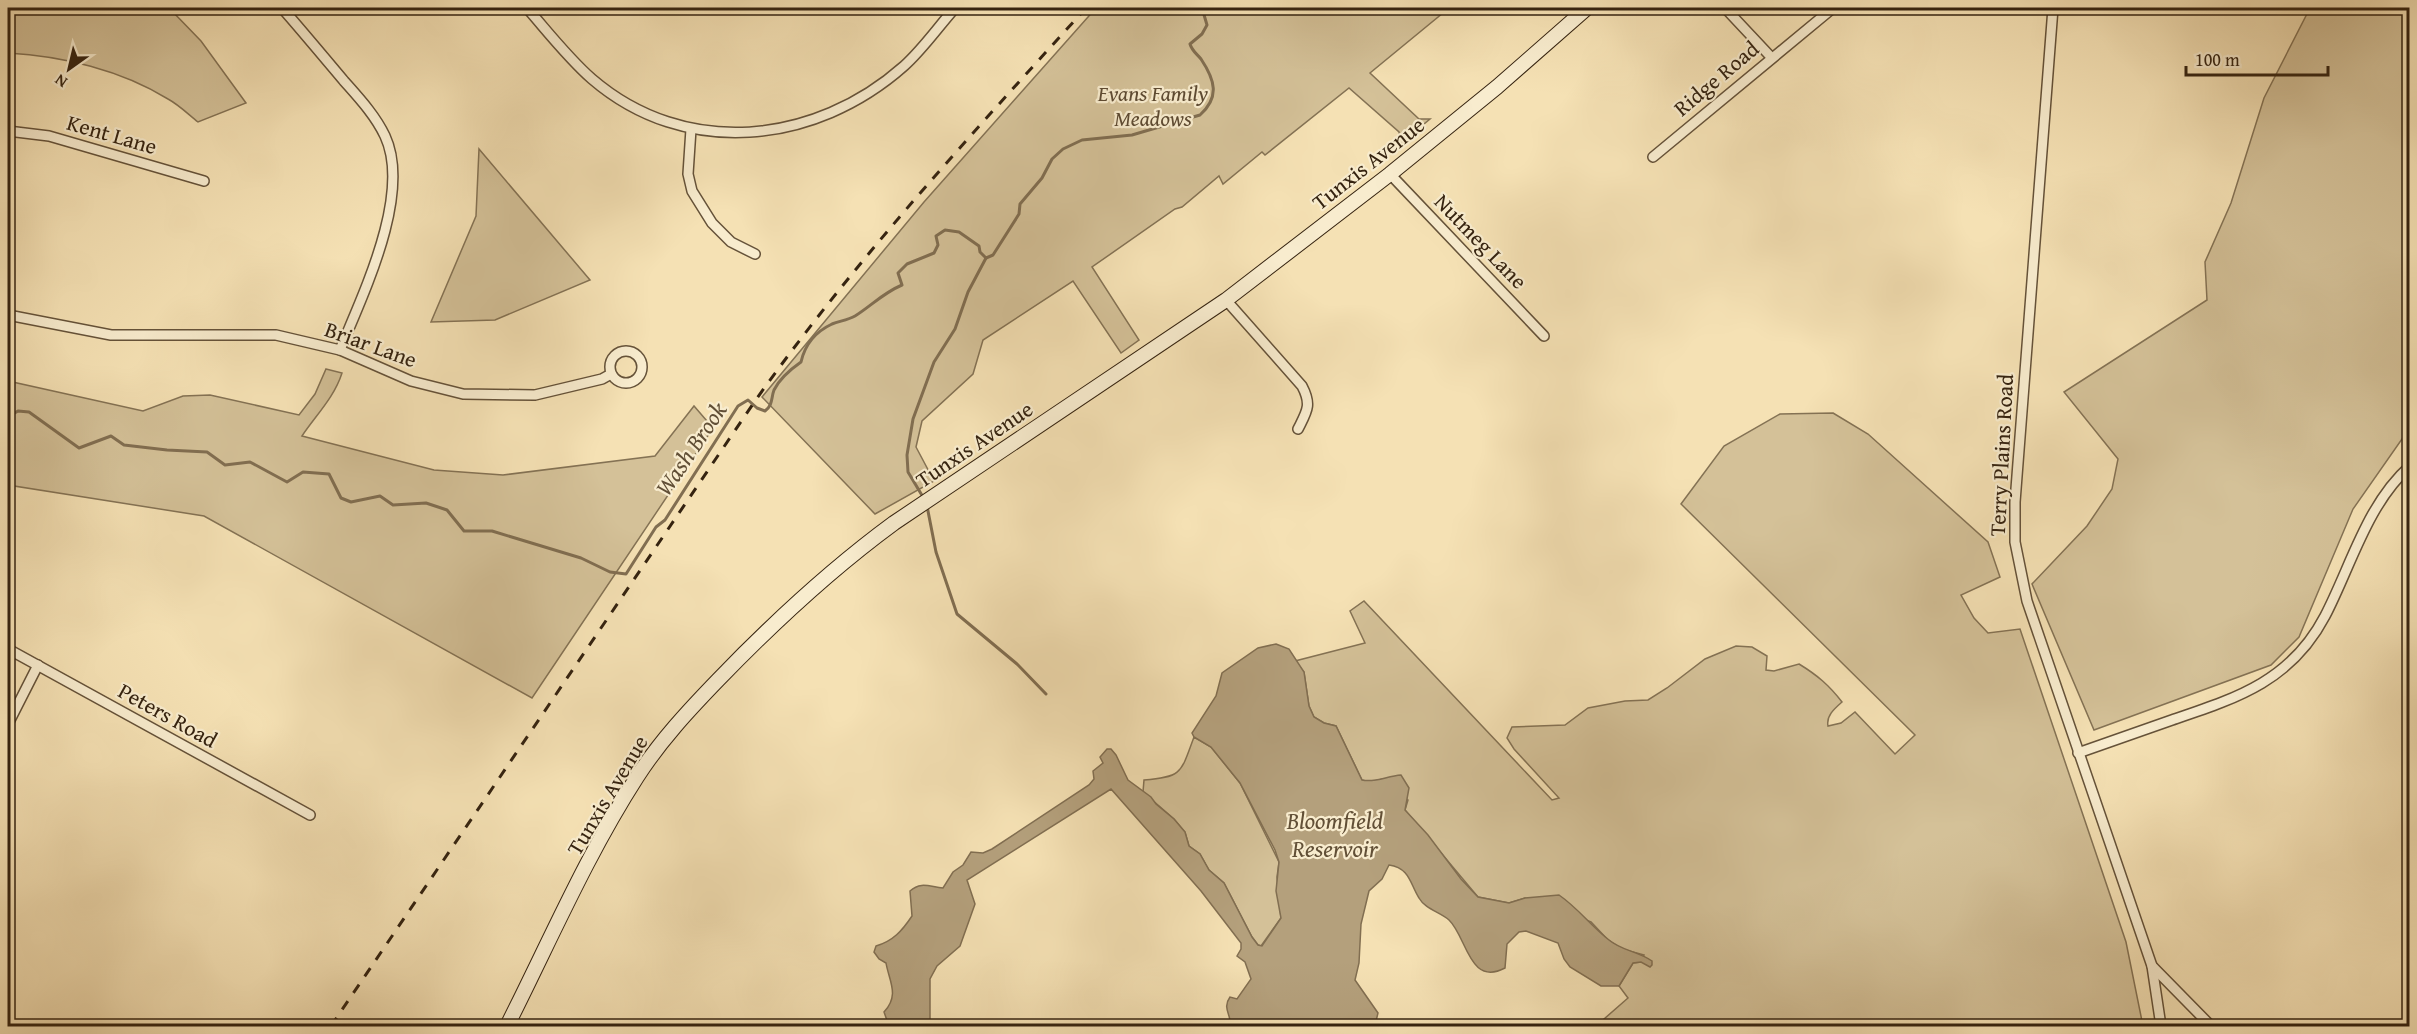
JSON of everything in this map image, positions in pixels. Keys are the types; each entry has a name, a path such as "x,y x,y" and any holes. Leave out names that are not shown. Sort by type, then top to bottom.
{"main road":[{"name":"Tunxis Avenue","path":"507,1026 597,846 654,752 714,684 796,603 853,554 926,501 1226,300 1390,174 1497,87 1587,8"}],"street":[{"path":"282,8 371,113 385,136 393,161 394,189 385,226 367,283 340,350"},
{"path":"527,8 563,50 592,79 643,113 691,129 751,133 781,130 818,119 851,105 905,65 955,8"},
{"path":"1725,8 1772,57"},
{"name":"Ridge Road","path":"1653,157 1833,8"},
{"name":"Terry Plains Road","path":"2053,8 2014,529 2019,568 2027,601 2152,966 2161,1026"},
{"path":"691,129 688,174 692,191 712,223 731,242 755,254"},
{"name":"Kent Lane","path":"8,131 49,135 204,181"},
{"name":"Nutmeg Lane","path":"1390,174 1544,336"},
{"path":"1226,300 1302,386 1309,399 1307,412 1298,429"},
{"name":"Briar Lane","path":"8,315 111,335 276,335 340,350 411,381 463,394 535,395 602,379 611,374"},
{"path":"2078,753 2232,700 2274,677 2298,655 2312,638 2325,616 2379,503 2409,466"},
{"name":"Peters Road","path":"8,649 310,815"},
{"path":"8,724 38,665"},
{"path":"2152,966 2211,1026"}],"green space":[{"path":"8,8 175,8 172,11 201,41 246,103 198,122 168,99 111,72 49,57 8,53"},
{"name":"Evans Family Meadows","path":"1096,8 1449,8 1370,73 1419,119 1430,119 1395,148 1400,140 1399,132 1349,88 1265,155 1262,152 1223,184 1219,176 1182,207 1175,209 1092,267 1139,340 1121,353 1073,281 983,340 973,374 922,421 916,447 934,481 875,514 762,397 924,202"},
{"path":"2310,8 2409,8 2409,429 2353,509 2299,637 2271,665 2094,730 2032,584 2087,526 2112,489 2118,459 2064,392 2207,300 2205,262 2231,203 2264,98"},
{"path":"479,149 590,280 495,320 431,322 476,216"},
{"path":"326,369 342,373 339,382 302,436 434,470 503,475 655,456 694,406 713,428 532,698 204,516 8,485 8,381 143,411 183,396 210,395 299,415 315,394"},
{"path":"1833,413 1868,434 1988,542 2000,577 1961,595 1974,618 1988,633 2020,629 2126,942 2143,1026 1596,1026 1628,998 1619,986 1633,963 1641,962 1644,955 1622,949 1608,940 1591,922 1525,898 1509,903 1478,897 1405,810 1408,800 1382,779 1370,782 1362,780 1336,726 1314,717 1309,706 1304,672 1295,661 1365,643 1350,611 1364,601 1552,800 1559,798 1514,749 1507,738 1512,727 1565,725 1588,708 1625,701 1648,700 1705,659 1736,646 1752,647 1767,656 1766,670 1774,671 1799,664 1817,676 1842,702 1829,716 1828,726 1841,723 1855,712 1895,754 1915,735 1681,504 1724,446 1780,414"},
{"path":"1194,737 1211,747 1240,783 1279,862 1277,877 1281,918 1261,946 1252,937 1224,883 1209,870 1200,854 1189,846 1185,832 1174,819 1143,792 1144,780 1166,777 1179,770"}],"water":[{"name":"Bloomfield Reservoir","path":"1276,644 1289,649 1304,672 1309,706 1314,717 1336,726 1362,780 1372,781 1401,775 1409,788 1405,810 1478,897 1509,903 1525,898 1559,895 1609,940 1619,947 1647,958 1652,961 1652,965 1650,967 1641,962 1633,963 1619,986 1601,986 1570,967 1558,943 1526,931 1519,932 1507,944 1505,968 1493,972 1484,971 1470,958 1449,920 1425,905 1401,869 1389,865 1382,879 1369,891 1361,924 1359,963 1355,980 1378,1013 1375,1025 1353,1026 1344,1022 1340,1026 1231,1026 1227,1008 1228,1001 1230,997 1237,999 1251,979 1245,962 1237,956 1241,943 1201,891 1111,789 967,880 975,904 960,946 937,966 930,979 930,1026 889,1026 884,1012 891,1000 892,988 886,963 874,952 876,946 897,935 912,916 910,891 922,885 943,888 953,872 963,865 971,852 983,853 992,849 1089,785 1094,779 1093,771 1103,763 1100,757 1107,749 1111,749 1116,755 1128,780 1151,797 1185,832 1189,846 1200,854 1209,870 1224,883 1252,937 1258,945 1262,946 1281,918 1276,891 1279,862 1240,783 1211,747 1194,737 1192,733 1216,696 1222,673 1258,648"}],"waterway":[{"name":"Wash Brook","path":"8,417 18,411 29,412 79,448 111,436 124,445 207,452 225,465 250,462 287,482 303,472 329,474 341,498 351,502 380,496 393,505 426,503 447,510 464,531 492,531 581,558 610,572 626,574 656,527 665,520 738,406 748,400 757,408 765,411 768,409 776,386 801,362 808,344 816,335 832,324 855,316 902,285 898,273 907,264 934,253 938,245 936,236 945,230 959,232 979,246 980,252 986,258 993,255 1019,214 1020,204 1042,178 1052,159 1063,149 1082,140 1132,135 1200,115 1211,102 1213,95 1210,74 1190,44 1202,34 1207,25 1202,8"},
{"path":"923,497 908,472 907,455 913,419 934,362 955,329 968,292 986,258"},
{"path":"927,506 936,552 957,614 1017,664 1046,694"}],"railway":[{"path":"331,1026 755,401 793,349 873,248 1086,8"}]}
